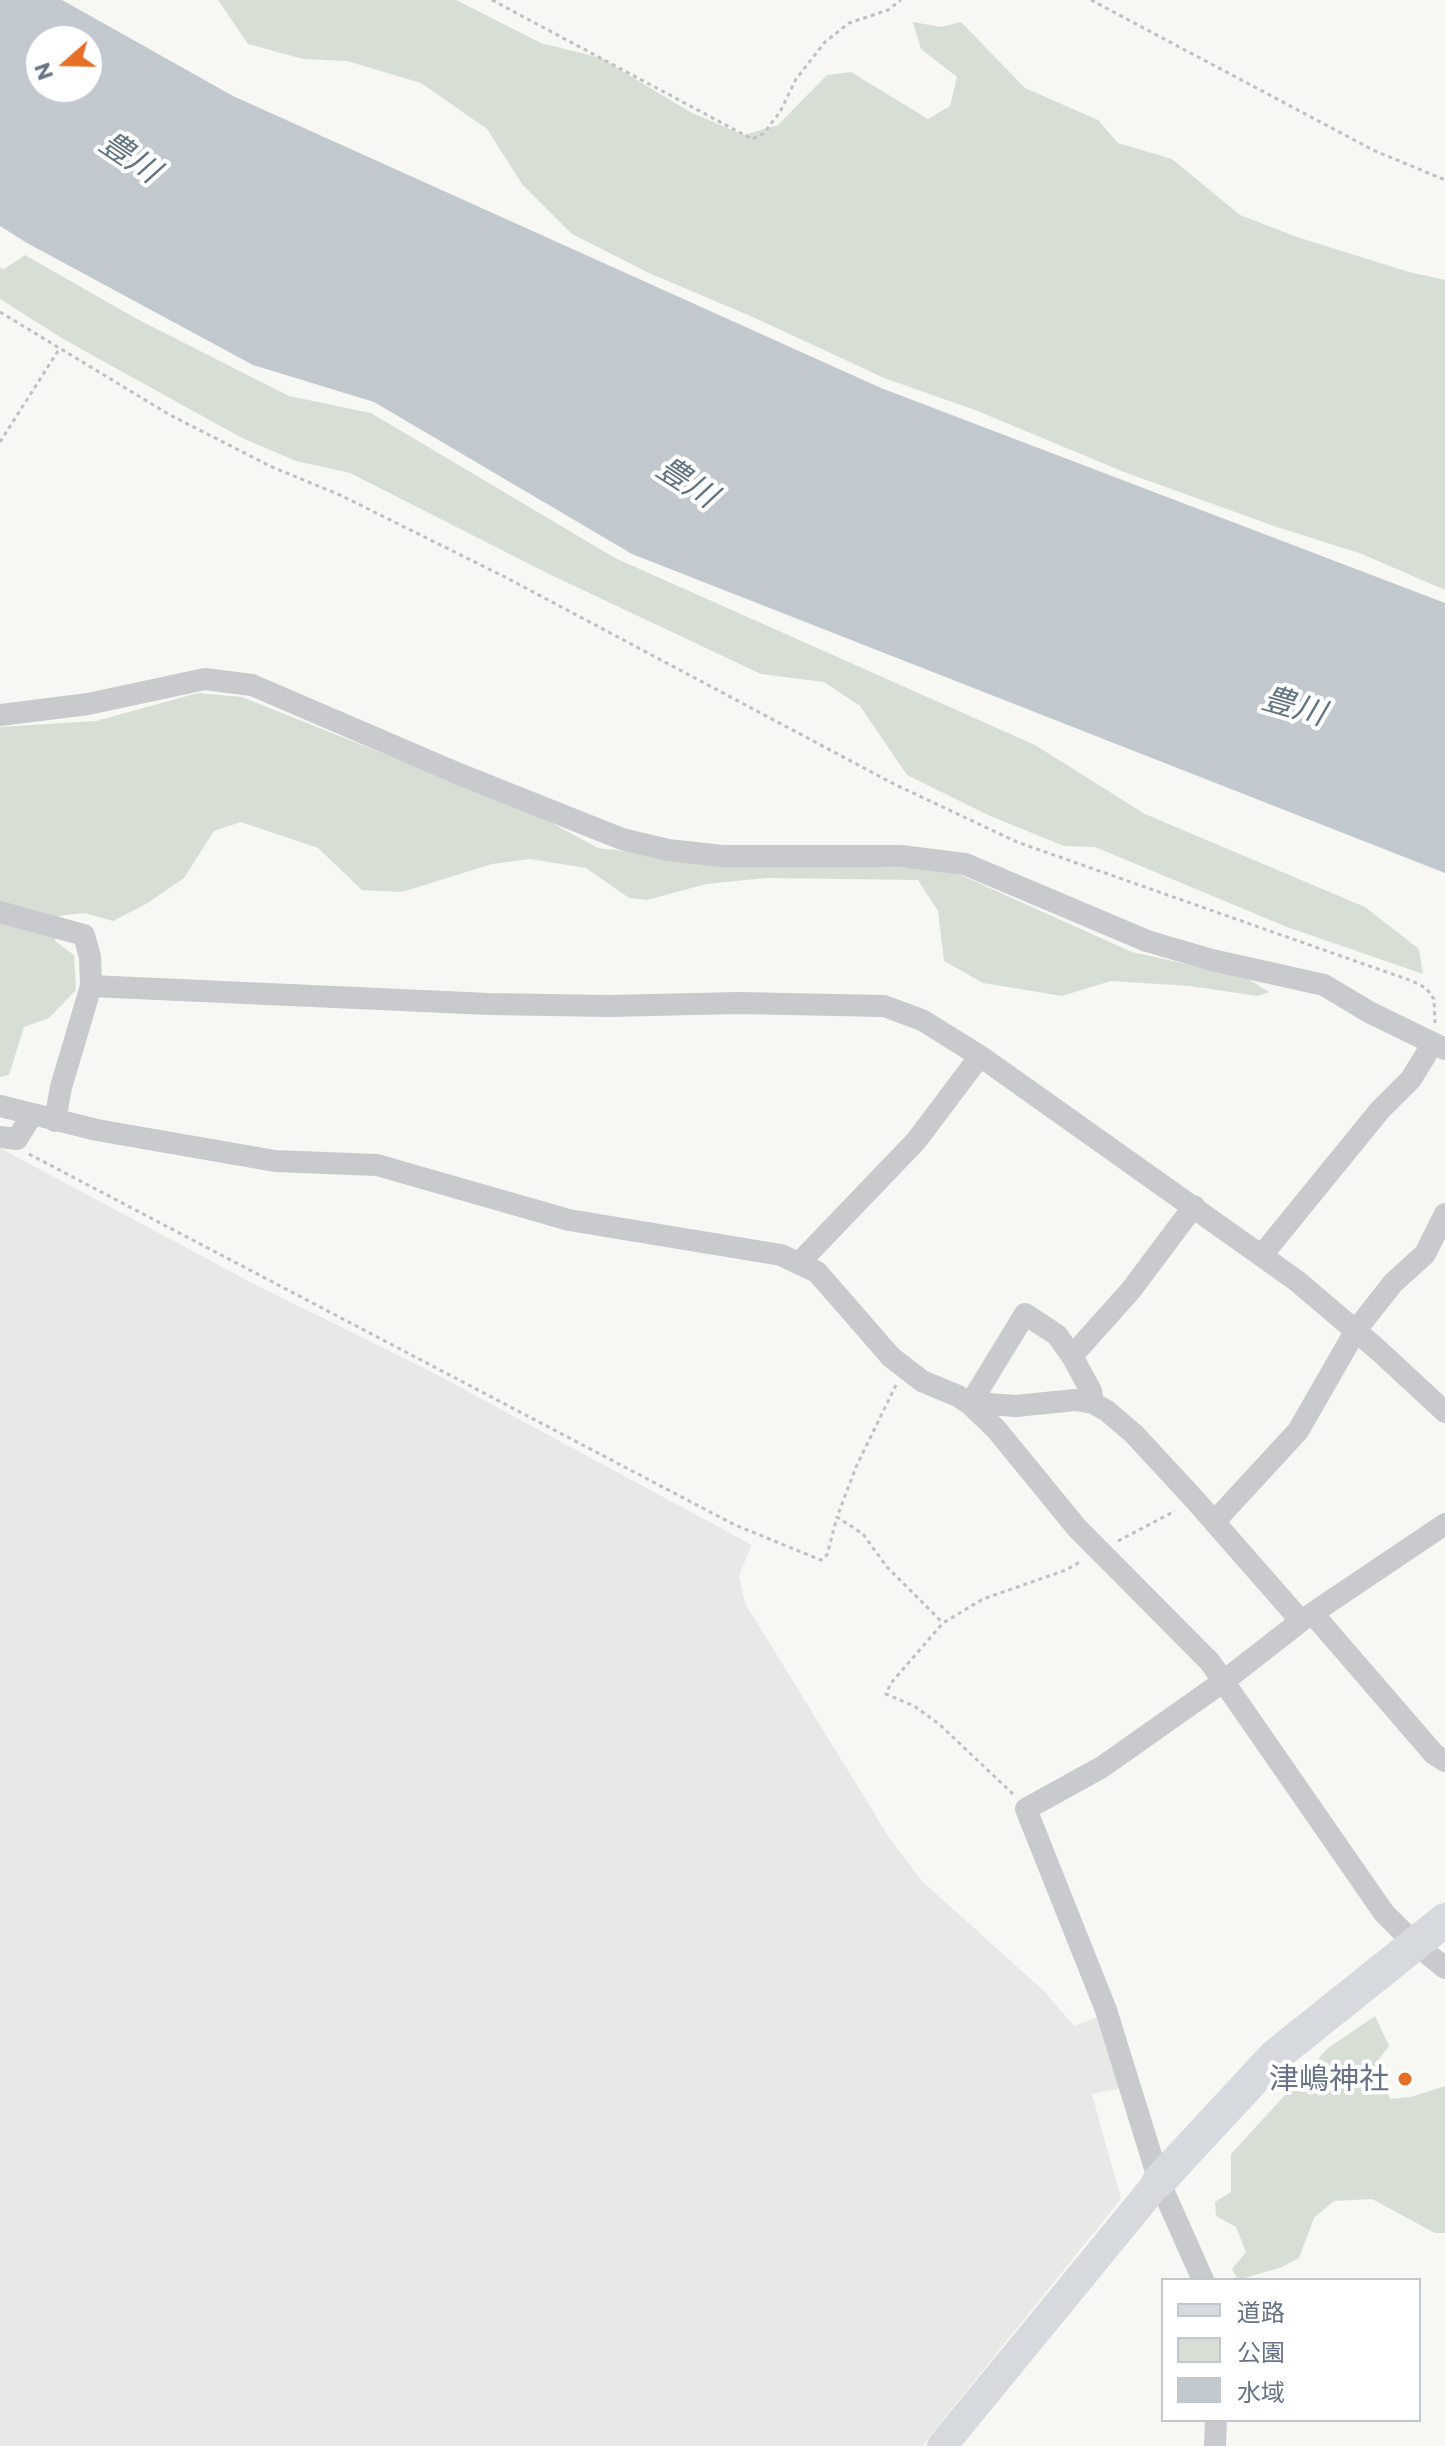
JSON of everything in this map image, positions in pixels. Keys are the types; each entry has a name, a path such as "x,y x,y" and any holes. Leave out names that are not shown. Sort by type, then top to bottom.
{"main road":[{"path":"1159,2181 1275,2056 1445,1920"}],"street":[{"path":"0,715 88,704 205,679 252,685 459,774 622,839 668,850 722,856 901,856 965,864 1147,941 1212,960 1324,985 1369,1012 1439,1046 1372,1120 1262,1255"},
{"path":"0,912 84,935 90,957 91,986 61,1087 55,1121"},
{"path":"91,986 489,1004 884,1006 922,1020 980,1056 1262,1255 1356,1330 1445,1412"},
{"path":"799,1263 910,1148 980,1056"},
{"path":"0,1106 55,1121 275,1161 377,1165 569,1220 781,1255 799,1263 817,1272 891,1357 922,1381 972,1401 989,1404 1016,1406 1075,1400 1093,1403 1107,1411 1134,1434 1434,1754 1445,1761"},
{"path":"8,1138 32,1115"},
{"path":"1072,1356 1131,1290 1194,1206"},
{"path":"1215,1521 1298,1431 1356,1330 1393,1283 1439,1243 1445,1214"},
{"path":"972,1401 1025,1314 1057,1335 1091,1391 1093,1403"},
{"path":"972,1401 1099,1552 1210,1662 1384,1913 1445,1968"},
{"path":"1202,2278 1159,2181 1116,2038 1026,1809 1102,1767 1307,1618 1445,1524"},
{"path":"942,2446 1159,2181"},
{"path":"1215,2446 1216,2422"}],"path":[{"path":"492,0 752,139 763,134 772,123 796,79 825,42 849,23 888,10 901,0"},
{"path":"1091,0 1373,150 1445,180"},
{"path":"0,312 170,415 507,578 948,810 1017,842 1426,988 1434,999 1439,1046"},
{"path":"0,442 58,349"},
{"path":"8,1138 48,1166 735,1525 821,1560 827,1555 856,1467 905,1368"},
{"path":"1026,1809 939,1724 914,1706 886,1694 891,1683 943,1623 983,1599 1066,1570 1195,1500"},
{"path":"837,1517 863,1534 887,1567 943,1623"}],"shaded area":[{"path":"0,1148 254,1284 430,1371 752,1545 739,1575 745,1603 890,1839 923,1882 1045,1992 1074,2026 1098,2017 1121,2088 1092,2094 1121,2199 922,2446 0,2446"}],"green space":[{"path":"218,0 456,0 541,43 601,58 690,112 744,135 778,125 827,75 851,72 928,119 950,106 957,77 921,49 913,22 941,27 961,22 1025,88 1098,120 1118,143 1172,159 1240,215 1297,237 1445,280 1445,590 1362,554 1124,472 975,410 884,378 649,273 572,234 522,184 487,129 421,83 347,61 303,59 248,44"},
{"path":"25,255 137,319 289,396 371,413 615,558 1035,745 1145,814 1365,907 1419,949 1423,974 1287,927 1095,847 1064,846 990,816 907,775 860,706 824,682 761,674 551,575 350,473 296,461 242,438 65,340 0,299 0,268 4,269"},
{"path":"198,693 242,697 537,815 598,848 745,865 945,868 1132,952 1245,977 1269,992 1257,996 1190,986 1111,981 1062,996 983,983 944,961 938,911 918,880 766,878 706,884 647,900 629,898 586,868 530,859 492,864 402,892 362,890 318,848 241,822 214,831 184,878 146,904 113,921 84,913 59,916 55,941 74,955 76,990 49,1018 24,1027 9,1075 0,1077 0,727 96,721"},
{"path":"1375,2016 1389,2046 1376,2063 1390,2099 1411,2097 1445,2086 1445,2233 1435,2233 1372,2199 1334,2201 1314,2218 1299,2258 1282,2267 1237,2278 1232,2269 1246,2252 1236,2227 1216,2216 1215,2202 1231,2192 1231,2154 1328,2048"}],"water":[{"name":"豊川","path":"0,0 62,0 233,96 881,388 1445,603 1445,873 632,554 374,402 253,365 0,226"}],"place":[{"name":"津嶋神社","path":"1405,2079"}]}
